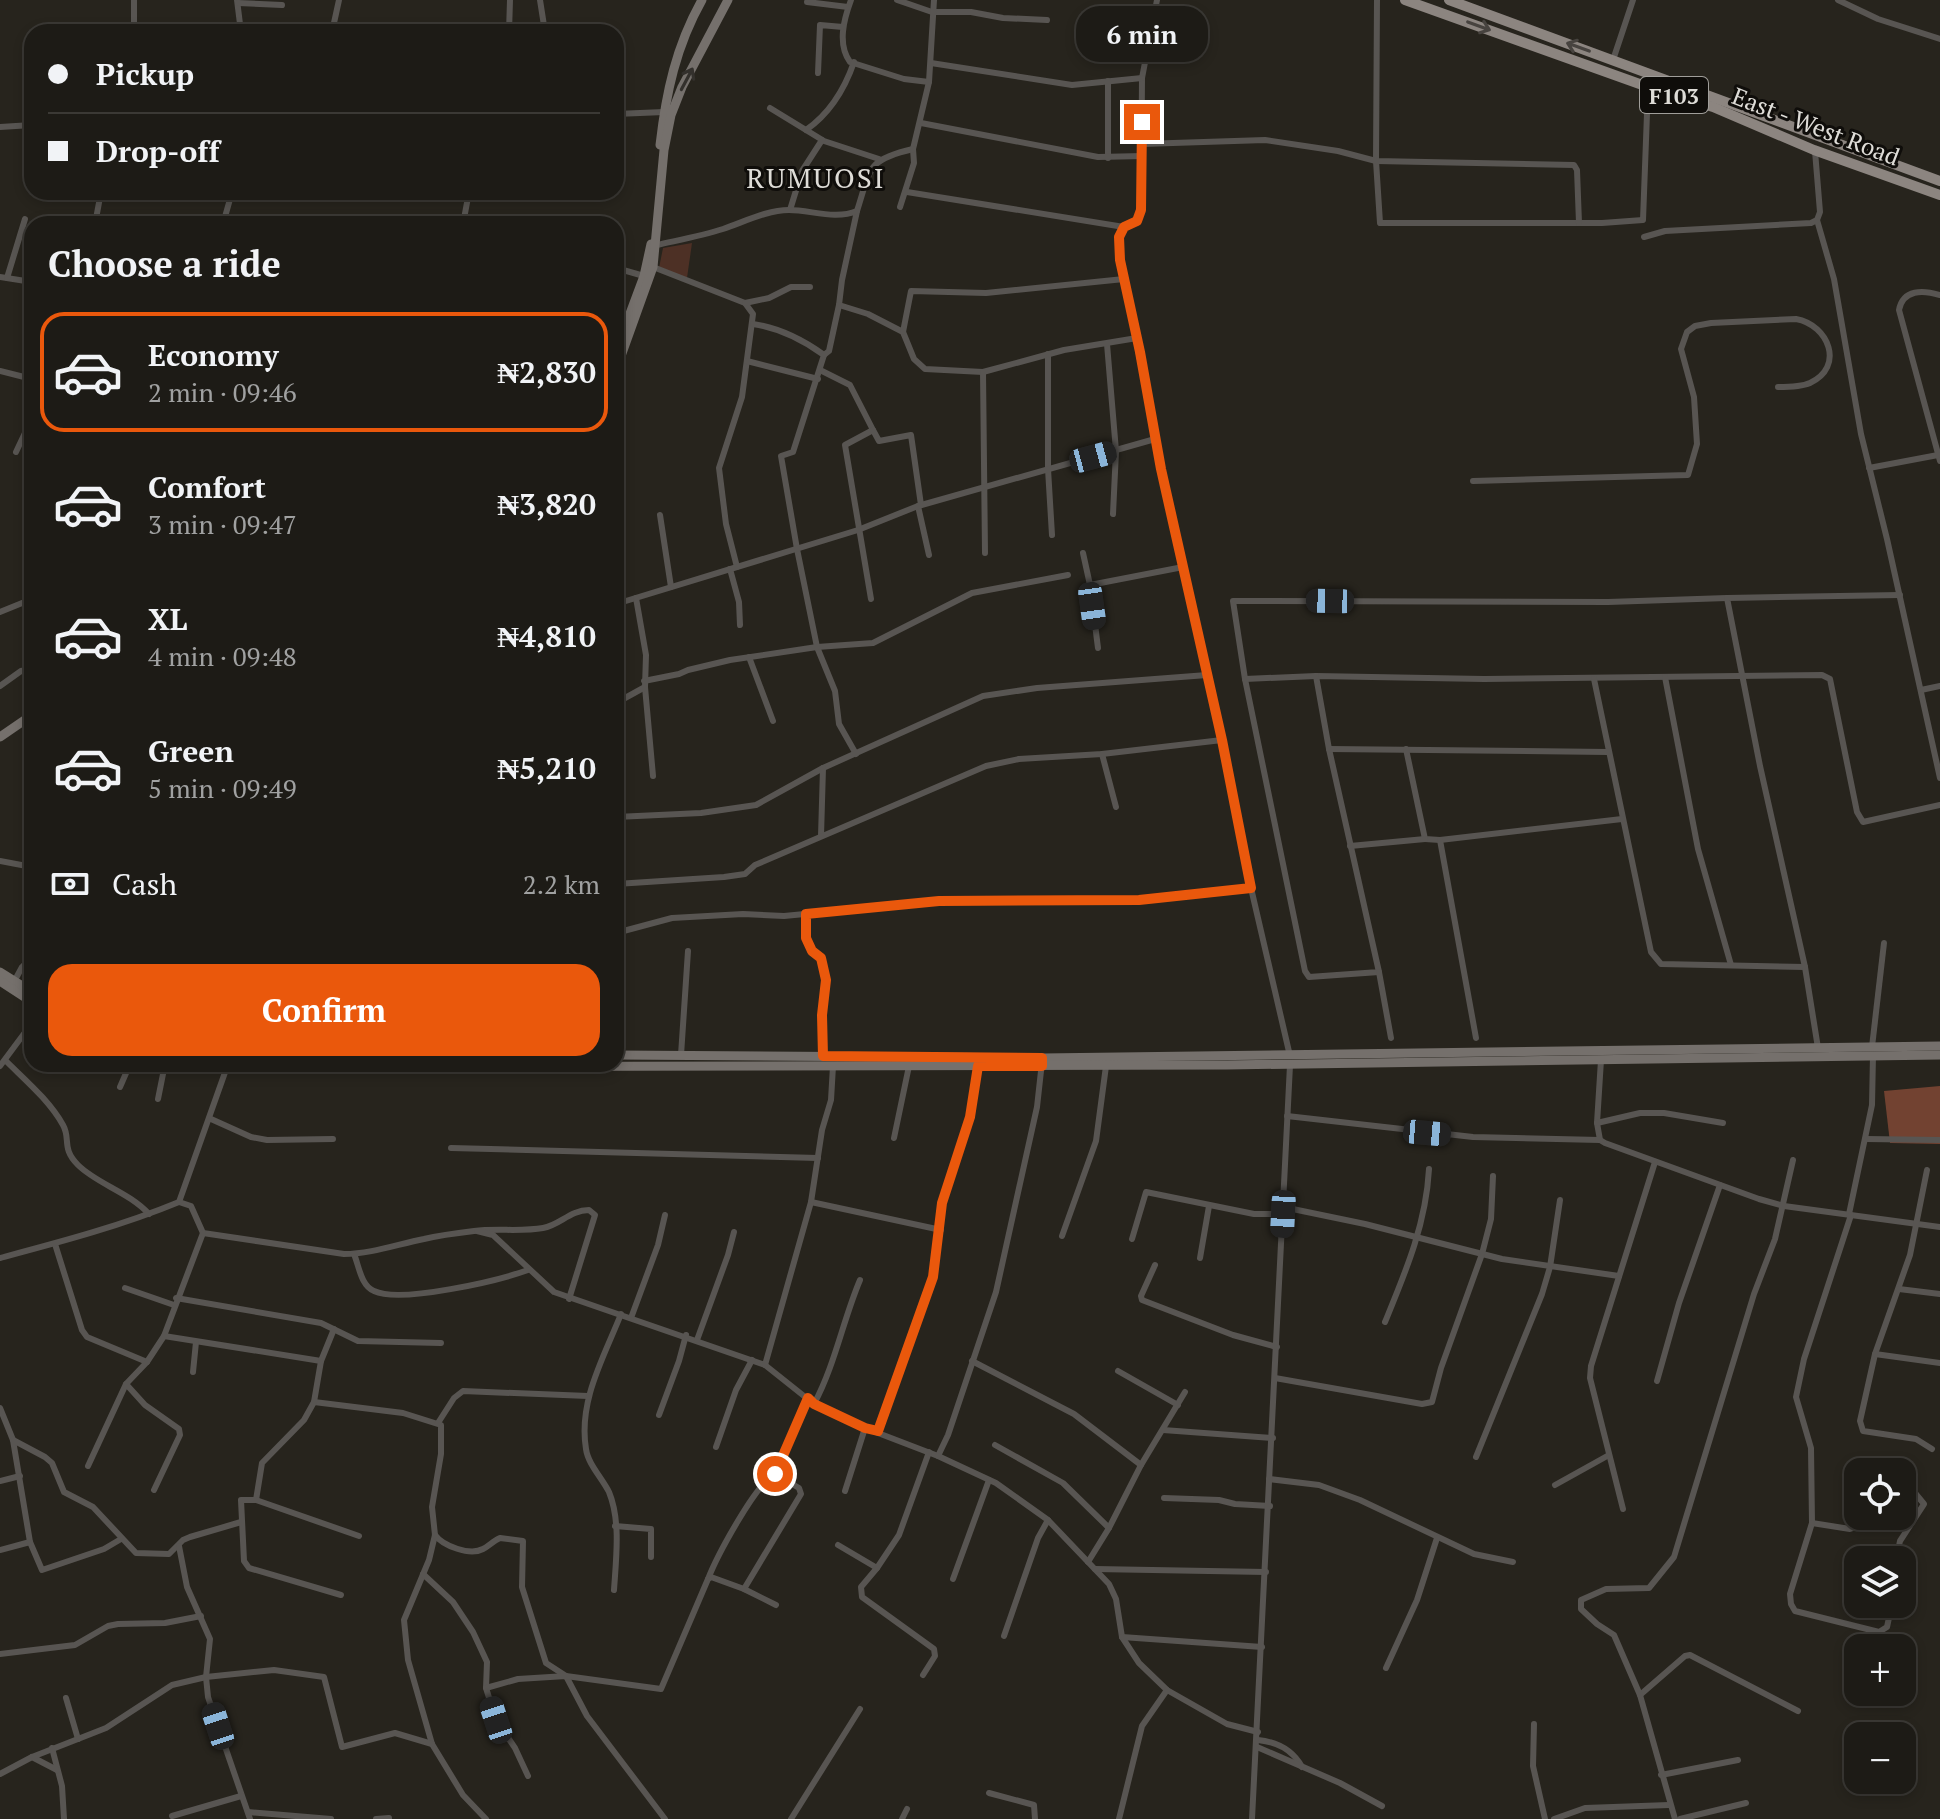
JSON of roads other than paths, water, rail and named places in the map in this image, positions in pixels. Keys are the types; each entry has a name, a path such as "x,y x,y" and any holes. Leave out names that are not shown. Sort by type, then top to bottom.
{"main road":[{"path":"624,330 644,276 652,232 664,112 679,46 702,0"},
{"path":"624,348 653,267 664,150 671,115 682,87 728,0"},
{"name":"East - West Road","path":"1405,0 1648,87 1713,107 1814,150 1940,195"},
{"name":"East - West Road","path":"1449,0 1940,181"},
{"path":"0,737 24,722"},
{"path":"0,972 24,986"},
{"path":"0,981 24,997"},
{"path":"624,1065 978,1066 1042,1062 1601,1060 1940,1046"},
{"path":"624,1055 823,1056 1106,1066 1818,1048 1940,1055"}],"street":[{"path":"134,0 134,24"},
{"path":"334,24 339,0"},
{"path":"509,0 509,24"},
{"path":"540,0 544,24"},
{"path":"897,0 932,12 971,12 1003,18 1047,20"},
{"path":"900,207 914,163 913,149 929,82 934,0"},
{"path":"907,192 1124,227 1137,221 1141,210 1143,156 1142,78 1157,0"},
{"path":"1377,0 1376,161 1380,223 1643,220 1648,87"},
{"path":"1613,60 1633,0"},
{"path":"1838,0 1878,19 1940,39"},
{"path":"240,24 238,1 282,5"},
{"path":"807,2 850,3 842,38 846,56 854,62 904,79 929,82"},
{"path":"818,73 820,25 843,27"},
{"path":"806,130 837,98 854,62"},
{"path":"931,63 1072,85 1142,78"},
{"path":"1108,81 1108,158"},
{"path":"770,108 822,140 879,159"},
{"path":"624,114 664,112"},
{"path":"921,123 1050,150 1108,158 1143,156"},
{"path":"0,127 24,126"},
{"path":"790,210 802,171 822,140"},
{"path":"1142,144 1265,140 1338,151 1376,161 1574,165 1577,170 1579,223"},
{"path":"856,754 839,724 835,691 817,647 781,456 793,452 824,355 829,351 857,211 871,168 879,159 913,149"},
{"path":"1814,150 1820,212 1817,220 1834,279 1861,434 1940,778"},
{"path":"657,245 719,230 773,212 790,210 850,214 857,211"},
{"path":"1644,237 1665,231 1811,223 1817,220"},
{"path":"24,222 4,277 24,281"},
{"path":"1124,227 1118,246 1155,439 1290,1060 1252,1819"},
{"path":"653,267 745,303 753,314 742,397 719,468 740,625"},
{"path":"624,270 644,276"},
{"path":"1124,279 986,293 911,291 903,332 914,359 925,369 983,372 1048,354 1137,338"},
{"path":"745,303 769,298 791,287 810,287"},
{"path":"1869,468 1939,458 1899,310 1900,301 1909,294 1926,291 1940,295"},
{"path":"839,305 868,314 903,332"},
{"path":"1473,481 1688,475 1697,444 1696,411 1681,349 1687,332 1695,326 1796,319 1818,327 1829,346 1826,369 1809,384 1778,387"},
{"path":"753,324 768,326 804,340 824,355"},
{"path":"1107,344 1116,451 1113,514"},
{"path":"1048,354 1048,469 1052,535"},
{"path":"747,361 818,379"},
{"path":"820,370 850,385 879,441 911,435 919,505 929,555"},
{"path":"0,371 24,377"},
{"path":"983,372 985,553"},
{"path":"871,599 845,445 873,430"},
{"path":"16,452 24,435"},
{"path":"624,602 858,530 919,505 1155,439"},
{"path":"660,515 671,587"},
{"path":"1083,553 1098,648"},
{"path":"1090,585 1183,567"},
{"path":"624,698 644,684 709,664 817,647 873,643 972,593 1068,575"},
{"path":"1379,972 1309,977 1305,971 1245,679 1233,601 1608,602 1900,595"},
{"path":"636,598 646,655 644,684 653,776"},
{"path":"1727,598 1805,967 1818,1048"},
{"path":"0,612 24,602"},
{"path":"749,657 773,721"},
{"path":"0,686 21,671"},
{"path":"624,817 701,813 756,805 823,768 983,696 1037,688 1207,675"},
{"path":"1245,679 1316,676 1594,679 1822,675 1830,679 1857,812 1863,822 1940,805"},
{"path":"1316,676 1391,1038"},
{"path":"1665,677 1698,849 1731,965"},
{"path":"1594,679 1651,952 1661,964 1805,967"},
{"path":"1921,690 1940,686"},
{"path":"624,884 745,874 755,865 986,766 1019,759 1102,754 1222,740"},
{"path":"1329,749 1608,752"},
{"path":"1406,749 1425,839"},
{"path":"1102,754 1116,807"},
{"path":"821,836 823,768"},
{"path":"1350,846 1440,840 1622,819"},
{"path":"1440,840 1476,1038"},
{"path":"0,861 24,866"},
{"path":"624,931 672,918 806,914 939,901 1139,900 1251,888"},
{"path":"806,914 806,938 812,951 821,958 826,980 822,1015 823,1056"},
{"path":"1884,943 1873,1051 1872,1105 1866,1139 1850,1214 1804,1359 1796,1397 1811,1448 1812,1523 1790,1594 1795,1611 1879,1632 1887,1627 1889,1618"},
{"path":"681,1055 688,951"},
{"path":"15,980 24,965"},
{"path":"24,1034 3,1063 48,1105 64,1126 66,1147 79,1166 118,1189 149,1214"},
{"path":"1600,1140 1597,1123 1601,1060"},
{"path":"938,1456 948,1435 996,1292 1037,1107 1042,1062"},
{"path":"765,1365 811,1202 822,1130 831,1100 833,1065"},
{"path":"894,1138 909,1066"},
{"path":"878,1431 929,1294 941,1230 942,1203 970,1117 978,1066"},
{"path":"1062,1236 1096,1141 1106,1066"},
{"path":"120,1087 127,1072"},
{"path":"158,1099 163,1072"},
{"path":"179,1202 226,1072"},
{"path":"1597,1123 1640,1113 1664,1113 1723,1123"},
{"path":"1287,1116 1473,1137 1600,1140 1784,1206 1940,1227"},
{"path":"211,1119 251,1137 267,1140 333,1139"},
{"path":"1866,1139 1940,1140"},
{"path":"451,1148 818,1158"},
{"path":"1746,1803 1677,1819 1669,1805 1640,1695 1614,1635 1581,1609 1581,1600 1606,1589 1649,1588 1674,1557 1697,1475 1784,1206 1793,1160"},
{"path":"1623,1509 1590,1378 1591,1366 1655,1162"},
{"path":"1385,1322 1427,1204 1429,1169"},
{"path":"1927,1170 1910,1255 1875,1354 1860,1412 1860,1427 1867,1432 1916,1439 1932,1449"},
{"path":"1275,1378 1430,1403 1482,1254 1491,1219 1493,1176"},
{"path":"1657,1381 1679,1303 1720,1185"},
{"path":"1132,1239 1146,1192 1156,1192 1254,1214 1283,1210 1417,1237 1482,1254 1619,1276"},
{"path":"1476,1457 1542,1294 1550,1267 1560,1200"},
{"path":"0,1258 55,1244 179,1202 191,1206 203,1233 164,1336 147,1362 126,1384 88,1466"},
{"path":"811,1202 941,1230"},
{"path":"1200,1258 1209,1206"},
{"path":"203,1233 354,1254 426,1238 477,1231 540,1229 557,1223 571,1213 592,1211 595,1215 569,1299"},
{"path":"631,1318 658,1245 665,1215"},
{"path":"477,1231 493,1235 554,1292 686,1335 765,1365 814,1404 989,1480 1048,1520 1109,1584 1116,1599 1122,1637 1139,1663 1167,1690 1258,1740 1286,1748 1296,1755 1302,1767 1382,1806"},
{"path":"697,1340 734,1232"},
{"path":"55,1244 82,1330 87,1337 147,1362"},
{"path":"354,1254 366,1285 373,1291 386,1294 432,1291 509,1277 528,1270"},
{"path":"1155,1265 1142,1300 1233,1335 1277,1347"},
{"path":"814,1404 823,1387 846,1313 860,1280"},
{"path":"125,1288 175,1301 321,1323 358,1341 441,1343"},
{"path":"1899,1289 1940,1294"},
{"path":"614,1590 615,1526 610,1494 587,1454 588,1396 621,1314"},
{"path":"256,1500 262,1463 304,1420 314,1402 321,1361 334,1329"},
{"path":"659,1415 686,1335"},
{"path":"164,1336 321,1361"},
{"path":"193,1372 196,1342"},
{"path":"1875,1354 1940,1363"},
{"path":"716,1447 736,1390 752,1360"},
{"path":"972,1361 1074,1414 1141,1465"},
{"path":"1118,1371 1178,1405"},
{"path":"126,1384 145,1405 179,1429 180,1435 154,1490"},
{"path":"438,1423 454,1398 463,1391 588,1396"},
{"path":"1088,1562 1185,1392"},
{"path":"486,1688 518,1679 566,1676 664,1688 684,1630 708,1579 755,1492 775,1474 808,1398"},
{"path":"314,1402 403,1413 438,1423"},
{"path":"0,1408 12,1439 30,1542 42,1570 104,1549 121,1539"},
{"path":"438,1423 442,1432 432,1507 435,1535 404,1620 408,1660 432,1744 463,1795 486,1819"},
{"path":"845,1491 865,1428"},
{"path":"1163,1430 1273,1438"},
{"path":"0,1437 12,1439 45,1457 52,1463 64,1492 93,1507 130,1549 145,1555 169,1554 183,1540 198,1533 241,1522"},
{"path":"995,1445 1063,1483 1109,1528"},
{"path":"923,1675 935,1656 934,1649 862,1597 861,1587 899,1535 929,1452"},
{"path":"1555,1485 1609,1455"},
{"path":"744,1589 801,1494 799,1488 775,1474"},
{"path":"0,1481 20,1476"},
{"path":"1269,1479 1319,1485 1360,1500 1474,1554 1513,1562"},
{"path":"953,1579 989,1480"},
{"path":"1916,1494 1924,1504 1916,1516"},
{"path":"1164,1498 1270,1506"},
{"path":"341,1595 249,1568 244,1561 241,1500 256,1500 359,1536"},
{"path":"1004,1636 1038,1538 1048,1520"},
{"path":"1812,1523 1844,1528"},
{"path":"615,1526 651,1529 651,1557"},
{"path":"435,1535 440,1542 449,1546 474,1551 482,1550 500,1538 523,1541 522,1587 546,1663 566,1676 587,1716 665,1819"},
{"path":"1386,1668 1417,1600 1437,1538"},
{"path":"0,1550 30,1542"},
{"path":"838,1545 877,1568"},
{"path":"179,1546 187,1587 210,1639 206,1677 208,1697 249,1816 331,1819"},
{"path":"1095,1569 1266,1572"},
{"path":"423,1574 453,1602 473,1632 487,1662 486,1688 496,1720 515,1748 528,1776"},
{"path":"708,1579 711,1577 744,1589 776,1605"},
{"path":"0,1654 75,1645 108,1626 118,1624 165,1623 201,1616"},
{"path":"1122,1637 1262,1647"},
{"path":"1640,1695 1690,1655 1798,1711"},
{"path":"0,1774 52,1748 106,1728 172,1685 206,1677 274,1670 324,1677 342,1747 395,1733 432,1744"},
{"path":"1119,1819 1142,1726 1167,1690"},
{"path":"66,1698 78,1739"},
{"path":"791,1819 860,1709"},
{"path":"1534,1724 1533,1766 1545,1819"},
{"path":"52,1748 62,1786 64,1819"},
{"path":"32,1757 57,1770"},
{"path":"1661,1775 1738,1760"},
{"path":"989,1793 1034,1805 1035,1819"},
{"path":"172,1816 241,1796"},
{"path":"1554,1819 1585,1808 1669,1805"},
{"path":"902,1819 907,1809"},
{"path":"376,1819 389,1818"}],"district":[{"name":"RUMUOSI","path":"816,177"}]}
